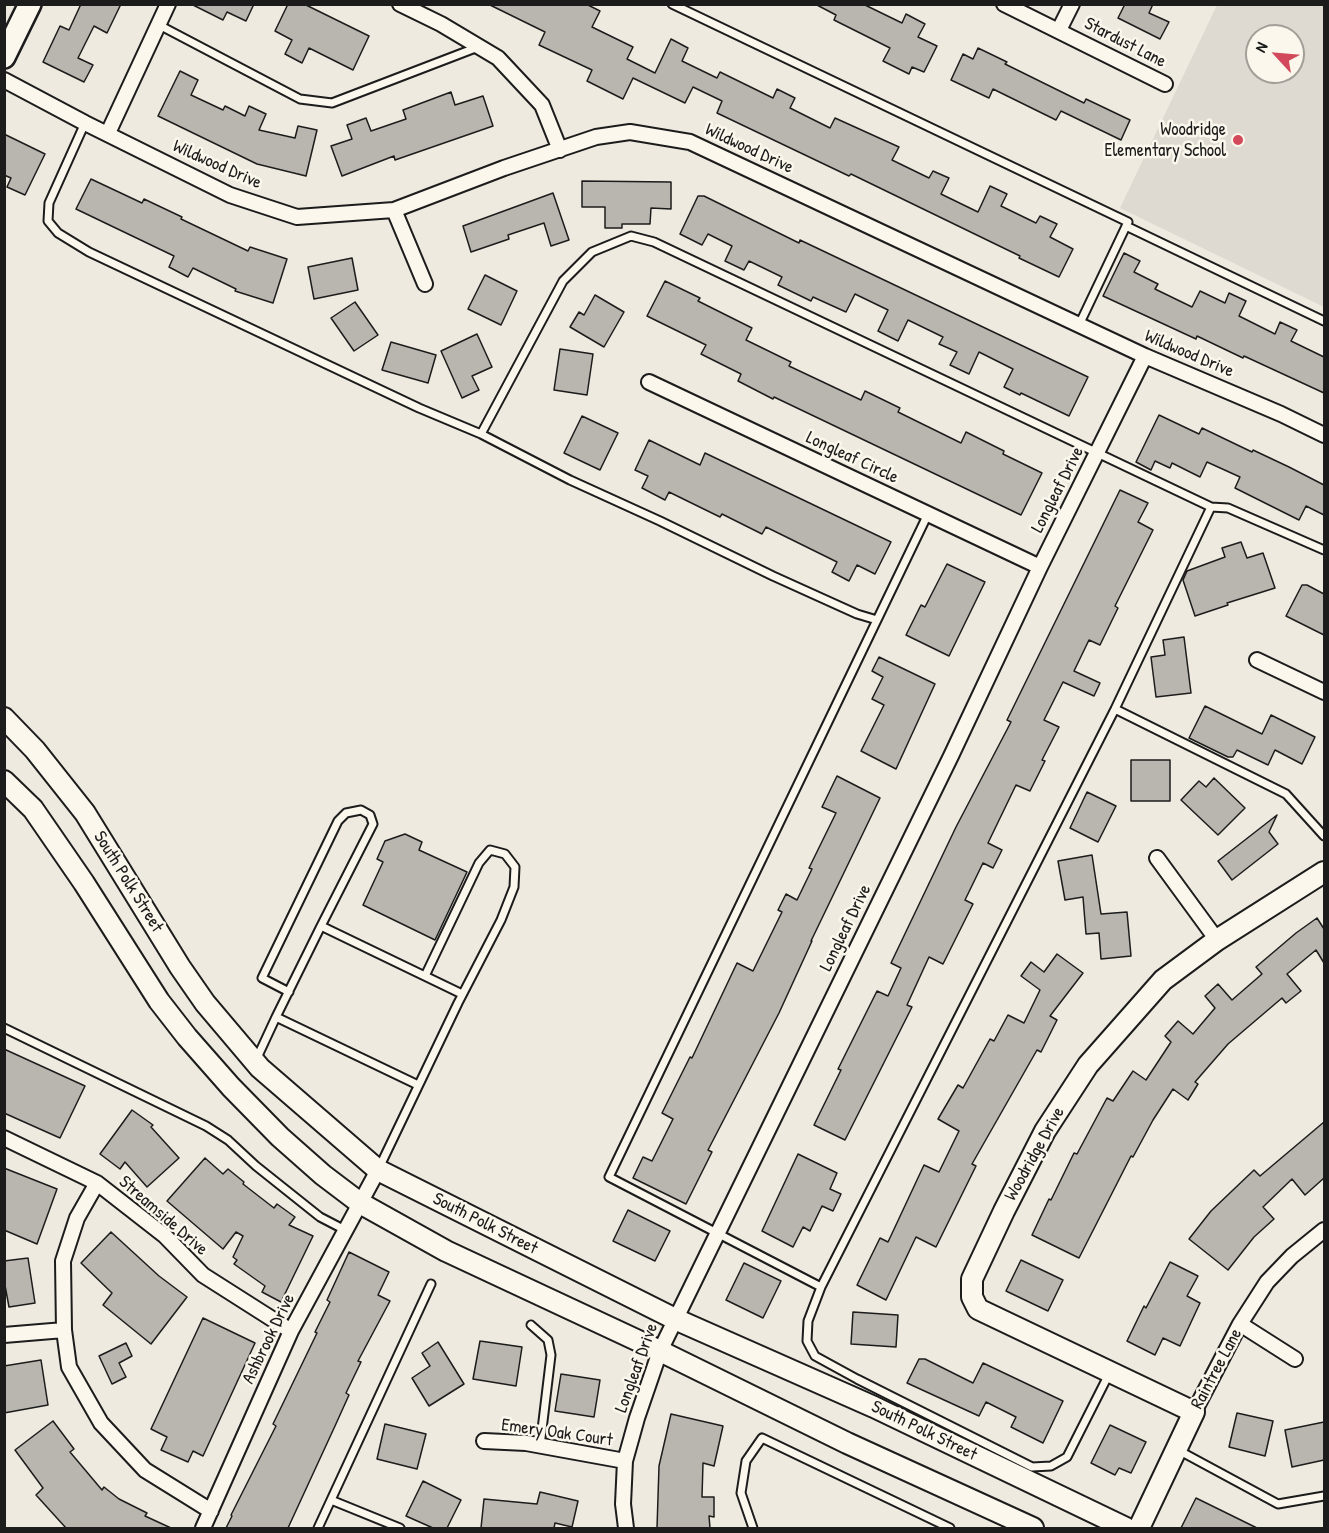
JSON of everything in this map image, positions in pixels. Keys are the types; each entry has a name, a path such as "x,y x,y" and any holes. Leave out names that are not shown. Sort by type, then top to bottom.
{"main road":[{"path":"4,57 30,4"},
{"name":"South Polk Street","path":"4,718 35,750 85,813 205,1004 255,1062 328,1129 378,1170 675,1319 874,1407 1126,1528"},
{"name":"South Polk Street","path":"4,781 33,809 84,882 159,1001 187,1037 231,1087 280,1137 323,1175 360,1203 446,1251 660,1351 847,1443 1033,1528"},
{"name":"Woodridge Drive","path":"1194,1412 978,1309 972,1297 972,1279 1045,1131 1088,1065 1163,980 1217,940 1324,872"},
{"name":"Raintree Lane","path":"1139,1528 1194,1412"}],"street":[{"path":"108,133 168,4"},
{"path":"400,4 441,24 498,58 542,105 560,150"},
{"name":"Stardust Lane","path":"1004,4 1165,84"},
{"path":"1059,30 1072,4"},
{"name":"Wildwood Drive","path":"4,80 230,195 297,217 394,210 504,168 596,137 630,132 690,142 1145,356 1281,414 1324,435"},
{"path":"394,210 425,284"},
{"name":"Longleaf Drive","path":"626,1528 623,1504 625,1461 660,1351 951,756 1040,567 1145,356"},
{"name":"Longleaf Circle","path":"649,382 1040,567"},
{"path":"1257,660 1324,692"},
{"path":"1157,858 1217,940"},
{"name":"Streamside Drive","path":"4,1138 97,1183 165,1236 203,1275 291,1331"},
{"name":"Ashbrook Drive","path":"203,1528 291,1331 378,1170"},
{"path":"97,1183 77,1218 63,1261 64,1330 69,1367 101,1423 146,1470 211,1511"},
{"name":"Raintree Lane","path":"1194,1412 1240,1324 1267,1282 1292,1256 1324,1230"},
{"path":"1240,1324 1295,1359"},
{"path":"4,1335 64,1330"},
{"name":"Emery Oak Court","path":"484,1441 540,1446 625,1461"}],"lane":[{"path":"672,4 1128,222 1079,325"},
{"path":"159,25 300,99 332,103 480,47"},
{"path":"85,123 49,202 48,221 58,233 126,271 419,408 481,434 570,480 773,576 877,621"},
{"path":"1126,226 1324,321"},
{"path":"481,434 563,281 592,252 631,236 654,242 1211,507 1228,508 1324,550"},
{"path":"1110,1372 1067,1457 1051,1466 1032,1467 815,1356 807,1341 808,1321 820,1287 1115,709 1211,507"},
{"path":"820,1287 609,1177 928,514"},
{"path":"1115,709 1286,794 1324,836"},
{"path":"255,1062 373,824 370,815 361,810 346,813 338,821 262,978 289,992"},
{"path":"378,1170 462,994 501,920 514,887 514,867 505,854 490,850 479,863 425,976"},
{"path":"321,926 462,994"},
{"path":"276,1017 418,1085"},
{"path":"4,1028 206,1126 228,1140 256,1166 320,1217 345,1230"},
{"path":"318,1528 431,1284"},
{"path":"531,1325 548,1340 551,1355 540,1446"},
{"path":"753,1528 741,1493 746,1461 762,1438 950,1528"},
{"path":"1176,1449 1278,1504 1324,1496"},
{"path":"331,1500 400,1528"}],"shaded area":[{"name":"Woodridge Elementary School","path":"1217,5 1324,5 1324,307 1120,208"}],"building":[{"path":"81,4 121,4 107,33 94,26 78,58 93,65 84,82 43,62 60,26 69,30"},
{"path":"191,4 254,4 246,21 227,12 223,20"},
{"path":"288,4 304,4 369,36 353,70 309,48 302,63 285,54 292,40 275,31"},
{"path":"488,4 586,4 600,11 592,27 633,47 627,59 655,73 671,39 688,48 682,61 717,78 720,72 773,98 777,89 795,98 790,108 830,128 835,118 899,147 892,160 929,178 933,171 949,178 941,194 978,212 990,186 1007,194 1001,206 1036,223 1040,216 1057,224 1050,237 1073,249 1059,277 851,174 849,176 717,113 722,101 693,87 685,103 633,78 623,99 587,81 592,70 539,45 545,32"},
{"path":"815,4 863,4 902,23 906,14 925,24 918,37 937,46 924,72 912,67 909,74 883,61 890,48 834,20 836,15"},
{"path":"1125,4 1153,4 1149,13 1169,22 1160,39 1118,18"},
{"path":"978,48 1084,103 1086,99 1130,120 1121,140 1061,111 1056,120 993,89 989,98 951,80 963,54 973,59"},
{"path":"180,71 198,80 191,95 223,110 225,106 245,116 249,106 266,114 259,130 295,138 298,126 317,130 306,176 257,164 158,116"},
{"path":"451,92 455,105 483,96 493,126 395,160 394,156 342,176 331,146 352,139 347,125 366,118 371,131 406,119 403,110"},
{"path":"4,134 45,154 25,195 7,187 11,178 4,175"},
{"path":"91,179 142,203 144,199 248,251 250,247 287,259 273,303 235,291 236,289 193,268 188,277 169,267 174,256 76,209"},
{"path":"582,181 671,182 671,209 651,208 650,224 622,224 622,228 605,228 605,207 582,207"},
{"path":"553,193 569,240 551,246 544,223 508,235 509,239 471,252 463,226"},
{"path":"698,196 704,196 799,243 800,240 1088,377 1069,416 1004,387 1013,369 979,352 969,374 950,365 957,352 939,344 943,337 908,320 898,341 878,331 888,310 855,294 846,312 813,297 811,301 778,285 782,277 749,261 744,270 725,261 732,246 708,234 702,245 680,234"},
{"path":"1124,253 1140,261 1134,272 1158,284 1155,289 1192,307 1200,291 1225,303 1229,293 1246,301 1239,316 1275,334 1280,322 1297,330 1291,341 1324,357 1324,393 1197,336 1196,339 1103,296"},
{"path":"352,258 358,290 314,299 308,267"},
{"path":"485,275 517,291 501,325 468,309"},
{"path":"665,281 700,298 698,301 752,328 746,340 791,362 789,366 861,400 865,391 900,408 898,412 961,443 966,432 1042,473 1021,515 738,381 741,374 701,354 706,345 647,316"},
{"path":"595,295 624,312 604,347 570,327 579,312 584,315"},
{"path":"355,302 378,335 354,351 331,318"},
{"path":"477,334 492,367 472,376 479,390 462,398 441,351"},
{"path":"391,342 436,355 428,383 382,370"},
{"path":"560,349 593,354 587,395 554,390"},
{"path":"1159,415 1199,434 1202,428 1324,485 1324,515 1306,506 1299,520 1235,488 1240,477 1207,462 1200,477 1172,463 1170,468 1155,461 1151,470 1136,462"},
{"path":"582,416 618,433 600,470 564,453"},
{"path":"649,440 700,465 705,453 891,542 875,574 857,565 849,581 832,572 837,562 766,527 762,534 669,492 665,500 642,488 648,476 635,470"},
{"path":"1120,490 1148,503 1138,522 1153,530 1115,606 1118,608 1100,645 1089,640 1074,671 1100,683 1094,696 1063,682 1044,720 1059,727 1042,760 1045,761 1030,791 1016,785 988,843 1002,850 993,868 983,863 965,900 973,904 943,964 929,957 907,1005 912,1007 845,1140 814,1125 841,1070 838,1069 877,991 888,996 901,968 891,963 956,827 1011,722 1007,720"},
{"path":"1241,542 1247,558 1263,553 1275,588 1195,616 1183,580 1187,571 1225,557 1222,548"},
{"path":"947,564 985,582 949,656 906,635 921,605 925,607"},
{"path":"1302,585 1307,585 1324,594 1324,635 1286,616"},
{"path":"1184,637 1191,693 1156,697 1151,657 1165,655 1163,640"},
{"path":"879,657 935,684 896,769 861,751 884,705 872,699 883,677 872,671"},
{"path":"1205,706 1262,734 1271,715 1315,737 1302,764 1275,750 1268,765 1237,750 1233,757 1228,757 1189,738"},
{"path":"1131,760 1170,760 1170,801 1131,801"},
{"path":"837,776 880,798 779,1013 708,1150 712,1152 686,1204 633,1178 643,1157 652,1161 673,1119 662,1113 690,1057 692,1058 737,963 753,971 782,912 778,910 786,894 797,900 812,869 809,868 836,813 822,807"},
{"path":"1214,778 1245,808 1218,835 1181,800 1199,781 1206,787"},
{"path":"1087,792 1116,806 1098,842 1070,828"},
{"path":"1277,815 1269,832 1278,844 1232,880 1218,861"},
{"path":"405,834 422,842 419,850 467,872 435,940 363,905 383,862 377,859 385,841"},
{"path":"1092,855 1101,914 1127,912 1131,956 1101,959 1099,933 1086,934 1083,897 1065,900 1058,861"},
{"path":"1317,918 1324,929 1324,963 1316,950 1287,974 1301,991 1286,1003 1282,998 1228,1044 1195,1082 1198,1084 1188,1100 1173,1089 1133,1157 1131,1156 1079,1258 1032,1235 1074,1153 1077,1154 1107,1098 1113,1101 1133,1071 1146,1080 1171,1042 1165,1036 1178,1021 1193,1034 1215,1008 1205,996 1218,984 1232,1000 1262,974 1256,967"},
{"path":"1057,954 1083,973 1050,1016 1057,1020 1041,1052 1037,1050 972,1164 976,1166 936,1247 916,1237 886,1300 857,1285 880,1238 888,1242 924,1165 939,1172 959,1131 938,1119 958,1085 963,1088 990,1039 994,1041 1008,1015 1024,1023 1040,990 1021,976 1031,962 1044,972"},
{"path":"4,1049 85,1086 60,1138 4,1113"},
{"path":"132,1110 153,1125 151,1127 179,1158 147,1187 125,1162 120,1169 100,1154"},
{"path":"1324,1122 1324,1178 1305,1195 1292,1179 1263,1207 1274,1219 1254,1237 1228,1270 1189,1239 1211,1211 1254,1170 1260,1176"},
{"path":"798,1154 837,1173 830,1189 841,1194 833,1211 822,1206 810,1231 803,1227 793,1247 762,1231"},
{"path":"205,1158 223,1174 228,1169 274,1208 277,1204 295,1217 289,1225 313,1236 281,1302 262,1292 265,1286 234,1264 237,1260 233,1257 243,1236 236,1232 223,1249 167,1201"},
{"path":"4,1168 57,1189 37,1244 4,1230"},
{"path":"628,1210 670,1231 655,1261 613,1241"},
{"path":"111,1232 159,1276 187,1297 151,1344 103,1305 112,1293 81,1263"},
{"path":"349,1252 389,1272 378,1295 390,1301 358,1361 361,1362 346,1393 349,1395 288,1528 226,1528 276,1426 273,1424 317,1333 315,1332 330,1302 327,1300"},
{"path":"28,1258 35,1303 9,1307 4,1280 4,1261"},
{"path":"1021,1260 1063,1280 1048,1311 1006,1291"},
{"path":"1170,1262 1198,1276 1187,1296 1200,1303 1180,1346 1163,1338 1155,1355 1127,1341 1144,1306 1146,1308"},
{"path":"744,1263 781,1281 763,1318 726,1300"},
{"path":"853,1312 898,1315 896,1347 851,1344"},
{"path":"203,1318 255,1343 203,1456 193,1451 188,1462 161,1450 167,1437 151,1429"},
{"path":"480,1341 522,1347 516,1386 473,1379"},
{"path":"438,1342 464,1384 429,1406 412,1378 430,1366 422,1353"},
{"path":"126,1343 132,1356 119,1363 126,1377 112,1384 99,1356"},
{"path":"919,1359 925,1359 973,1383 983,1363 1063,1401 1043,1443 1011,1427 1016,1417 986,1402 979,1416 907,1383"},
{"path":"41,1360 48,1405 4,1413 4,1366"},
{"path":"561,1374 600,1380 594,1417 555,1411"},
{"path":"1237,1413 1273,1421 1265,1456 1229,1447"},
{"path":"671,1414 723,1426 714,1466 703,1463 702,1497 714,1497 714,1517 709,1516 710,1528 657,1528 659,1466"},
{"path":"53,1421 74,1449 70,1452 102,1490 104,1487 119,1499 147,1513 145,1516 171,1528 66,1528 36,1495 43,1488 15,1450"},
{"path":"1324,1422 1324,1460 1292,1467 1285,1430"},
{"path":"385,1424 426,1434 417,1469 377,1459"},
{"path":"1110,1425 1146,1442 1131,1473 1119,1468 1115,1475 1091,1463"},
{"path":"423,1481 461,1500 447,1528 433,1528 406,1516"},
{"path":"540,1492 578,1501 572,1527 555,1523 554,1528 481,1528 484,1499 537,1504"},
{"path":"1196,1498 1257,1528 1181,1528"}],"place":[{"name":"Woodridge Elementary School","path":"1238,140"}]}
